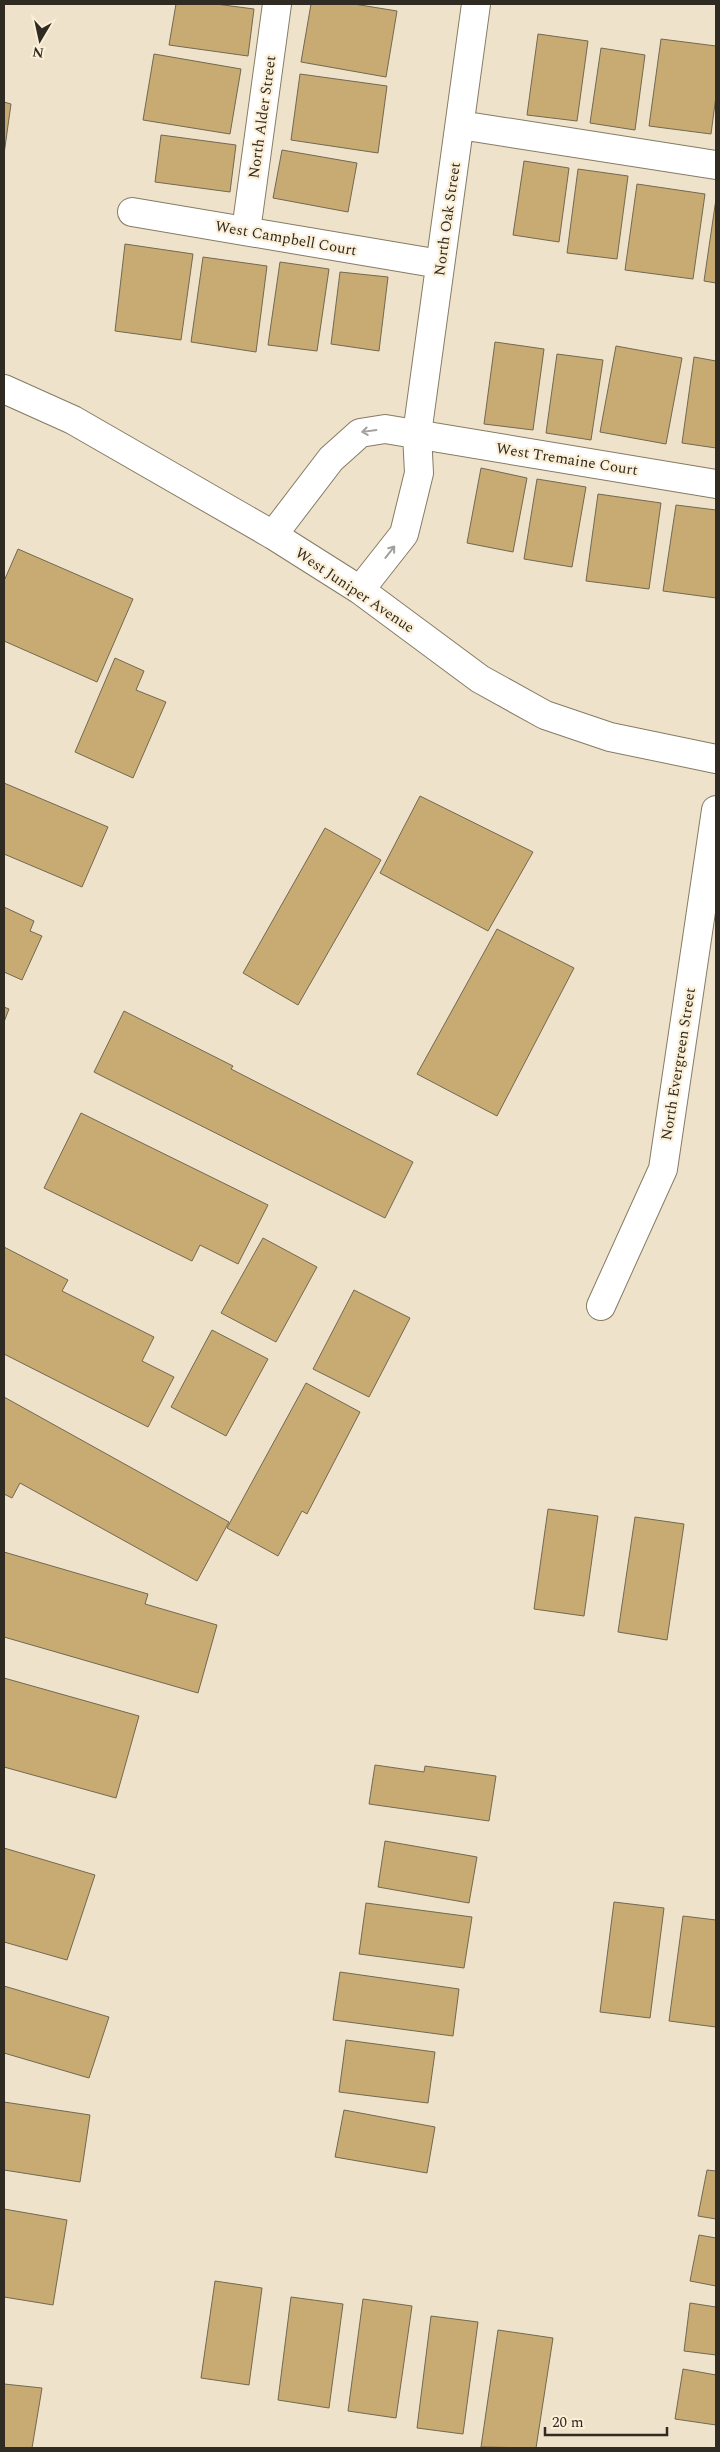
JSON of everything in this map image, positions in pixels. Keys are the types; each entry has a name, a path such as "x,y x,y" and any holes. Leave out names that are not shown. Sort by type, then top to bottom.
{"street":[{"name":"North Alder Street","path":"246,231 277,4"},
{"name":"North Oak Street","path":"360,590 404,534 419,473 417,434 476,4"},
{"path":"460,125 716,165"},
{"name":"West Campbell Court","path":"132,212 440,264"},
{"name":"West Juniper Avenue","path":"4,389 73,420 274,535 360,590 480,679 545,714 610,737 716,759"},
{"path":"274,535 332,459 360,433 385,429 417,434"},
{"name":"West Tremaine Court","path":"417,434 716,484"},
{"name":"North Evergreen Street","path":"601,1306 662,1169 716,810"}],"building":[{"path":"176,4 216,4 254,9 248,56 169,45"},
{"path":"311,4 354,4 397,11 386,77 301,62"},
{"path":"538,34 588,41 577,121 527,115"},
{"path":"661,39 716,46 716,96 711,134 649,126"},
{"path":"601,48 645,55 635,130 590,123"},
{"path":"154,54 241,69 230,134 143,120"},
{"path":"300,74 387,86 378,153 291,140"},
{"path":"4,102 11,104 4,154"},
{"path":"161,135 236,145 230,192 155,182"},
{"path":"282,150 357,163 348,212 273,198"},
{"path":"524,161 569,168 559,242 513,235"},
{"path":"578,169 628,176 617,259 567,253"},
{"path":"637,184 705,194 693,279 625,270"},
{"path":"716,199 716,283 704,281"},
{"path":"125,244 193,254 181,340 115,331"},
{"path":"203,257 267,266 256,352 191,342"},
{"path":"280,262 329,269 317,351 268,345"},
{"path":"340,272 388,277 379,351 331,344"},
{"path":"495,342 544,349 533,430 484,424"},
{"path":"616,346 682,358 666,444 600,432"},
{"path":"557,354 603,360 591,440 546,433"},
{"path":"694,357 716,361 716,448 682,443"},
{"path":"481,468 527,478 513,552 467,543"},
{"path":"537,479 586,487 572,567 524,559"},
{"path":"598,494 661,503 649,589 586,581"},
{"path":"676,505 716,510 716,598 663,591"},
{"path":"18,549 133,599 97,682 4,641 4,581"},
{"path":"115,658 144,671 136,690 166,702 133,778 75,752"},
{"path":"4,783 108,827 82,887 4,854"},
{"path":"420,796 533,852 488,931 380,873"},
{"path":"325,828 381,860 298,1005 243,973"},
{"path":"4,907 34,921 30,931 42,936 22,980 4,972"},
{"path":"497,929 574,968 497,1116 417,1074"},
{"path":"4,1007 9,1009 4,1022"},
{"path":"124,1011 233,1066 231,1069 413,1162 385,1218 94,1072"},
{"path":"81,1113 268,1205 238,1264 200,1245 192,1261 44,1188"},
{"path":"263,1238 317,1267 276,1342 221,1313"},
{"path":"4,1247 68,1280 62,1291 154,1337 142,1361 174,1377 148,1427 4,1354"},
{"path":"354,1290 410,1318 369,1397 313,1369"},
{"path":"212,1330 268,1359 226,1436 171,1407"},
{"path":"306,1383 360,1412 307,1514 302,1511 278,1556 227,1528"},
{"path":"4,1397 229,1522 197,1581 20,1483 12,1498 4,1494"},
{"path":"548,1509 598,1516 584,1616 534,1609"},
{"path":"635,1517 684,1524 667,1640 618,1632"},
{"path":"4,1552 148,1594 145,1604 217,1625 198,1693 4,1637"},
{"path":"4,1678 139,1716 116,1798 4,1767"},
{"path":"375,1765 424,1772 425,1766 496,1776 489,1821 369,1804"},
{"path":"385,1841 477,1857 469,1903 378,1887"},
{"path":"4,1848 95,1875 67,1960 4,1942"},
{"path":"614,1902 664,1908 650,2018 600,2012"},
{"path":"366,1903 472,1917 464,1968 359,1954"},
{"path":"683,1916 716,1920 716,2027 669,2021"},
{"path":"340,1972 459,1989 453,2036 333,2020"},
{"path":"4,1986 109,2017 89,2078 4,2053"},
{"path":"346,2040 435,2052 428,2103 339,2092"},
{"path":"4,2102 90,2115 80,2182 4,2170"},
{"path":"344,2110 435,2127 427,2173 335,2157"},
{"path":"707,2170 716,2171 716,2219 698,2216"},
{"path":"4,2209 67,2220 53,2305 4,2297"},
{"path":"699,2235 716,2238 716,2286 690,2281"},
{"path":"215,2281 262,2288 249,2385 201,2378"},
{"path":"291,2297 343,2304 329,2408 278,2400"},
{"path":"363,2299 412,2306 396,2418 348,2411"},
{"path":"690,2303 716,2307 716,2355 684,2351"},
{"path":"431,2316 478,2322 463,2434 417,2428"},
{"path":"498,2330 553,2338 536,2448 481,2447"},
{"path":"683,2369 716,2375 716,2425 675,2419"},
{"path":"4,2384 42,2388 32,2448 4,2448"}]}
